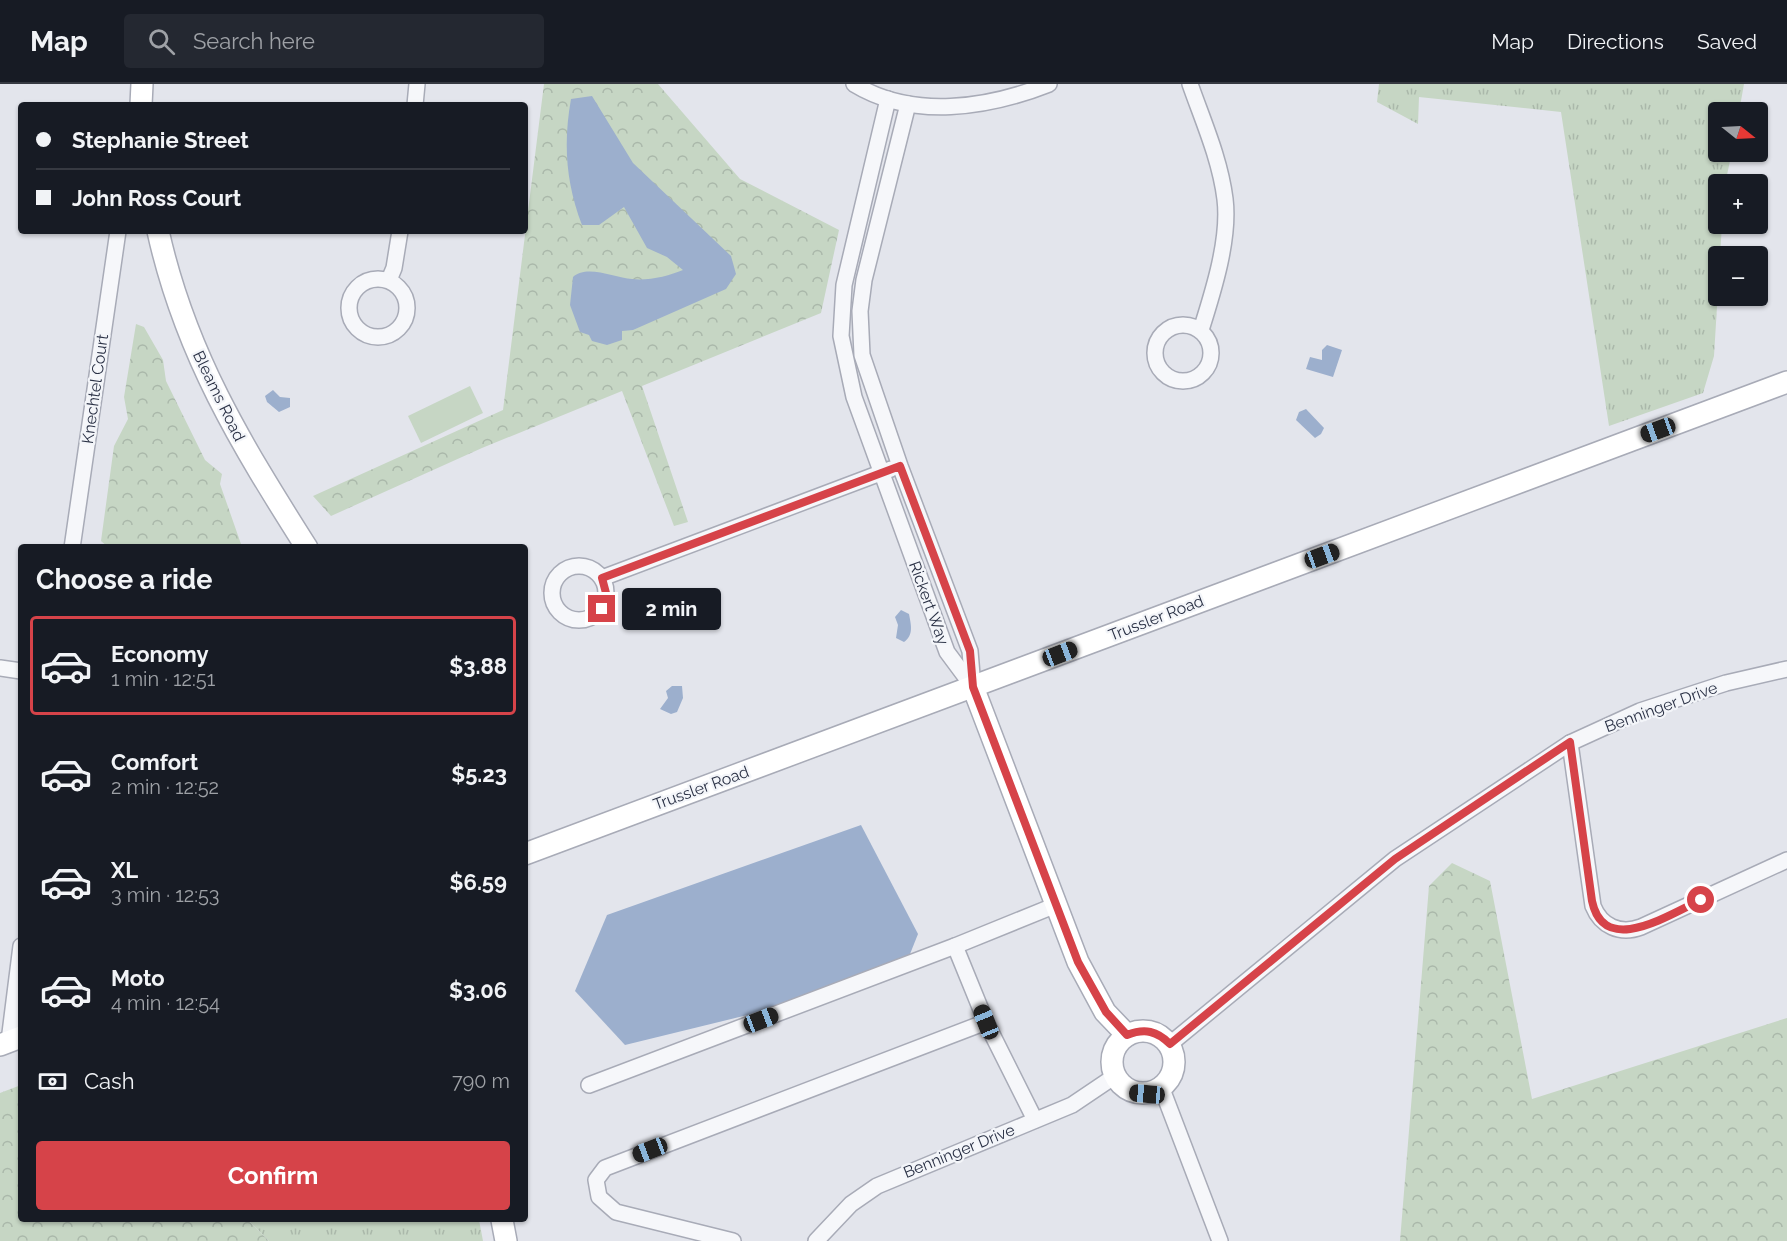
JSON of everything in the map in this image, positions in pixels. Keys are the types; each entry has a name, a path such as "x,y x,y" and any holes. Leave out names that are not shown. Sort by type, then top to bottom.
{"main road":[{"path":"141,102 142,84"},
{"name":"Bleams Road","path":"159,234 171,280 211,388 305,544"},
{"name":"Trussler Road","path":"528,853 1787,382"},
{"path":"973,687 1056,905 1090,987 1106,1012 1127,1035"},
{"path":"1139,1031 1151,1031 1170,1044 1175,1057 1174,1070 1161,1089 1147,1094 1135,1093 1124,1087 1115,1077 1113,1054 1118,1043 1127,1035 1139,1031"},
{"path":"502,1222 506,1241"}],"street":[{"path":"415,102 417,84"},
{"path":"854,84 888,99 908,104 947,107 989,103 1049,84"},
{"path":"1190,84 1221,173 1226,202 1216,282 1201,330"},
{"name":"Rickert Way","path":"888,99 844,285 841,327 843,353 854,397 947,652 973,687"},
{"name":"Rickert Way","path":"908,104 864,280 860,311 862,355 900,466 970,651 973,687"},
{"name":"Knechtel Court","path":"73,544 118,234"},
{"path":"389,280 394,268 400,234"},
{"path":"602,578 900,466"},
{"path":"0,668 18,670"},
{"name":"Benninger Drive","path":"1170,1044 1395,859 1570,742 1640,711 1726,683 1787,669"},
{"path":"1570,742 1592,901 1595,912 1607,925 1624,930 1641,927 1787,860"},
{"path":"589,1085 955,946 1056,905"},
{"path":"955,946 986,1022 1035,1120"},
{"path":"10,1041 18,972"},
{"path":"733,1241 616,1212 599,1197 596,1180 605,1168 986,1022"},
{"name":"Benninger Drive","path":"816,1241 851,1204 877,1186 1072,1105 1115,1077"},
{"path":"1161,1089 1176,1120 1220,1241"}],"green space":[{"path":"544,84 658,84 740,179 839,230 821,313 642,386 688,522 674,526 622,391 482,448 331,516 313,496 503,410 525,234 528,234 528,211"},
{"path":"1379,84 1744,84 1741,102 1708,102 1708,162 1730,162 1727,174 1708,174 1708,234 1721,234 1721,246 1708,246 1708,306 1717,306 1714,356 1703,393 1609,426 1561,112 1419,97 1418,124 1377,102"},
{"path":"136,324 144,327 163,360 166,381 205,460 222,474 220,484 241,544 104,544 101,541 114,446 128,419 124,397"},
{"path":"470,386 483,413 421,443 408,416"},
{"path":"1452,863 1490,881 1532,1099 1787,1018 1787,1241 1400,1241 1429,886"},
{"path":"18,1086 18,1222 250,1222 269,1241 0,1241 0,1093"},
{"path":"250,1222 479,1222 483,1241 269,1241"}],"water":[{"path":"592,96 633,163 731,256 736,274 726,289 633,330 622,331 622,340 607,345 592,341 589,335 580,332 570,305 573,277 579,273 593,272 645,279 683,270 667,257 647,248 624,207 599,225 582,225 569,179 567,132 571,99"},
{"path":"1327,345 1342,350 1333,377 1306,369 1310,357 1322,360 1322,350"},
{"path":"273,390 280,397 290,398 290,407 279,412 267,402 265,396"},
{"path":"1306,409 1324,428 1315,438 1296,420 1299,412"},
{"path":"901,610 909,614 911,626 911,633 904,642 896,638 898,625 895,617"},
{"path":"672,686 682,686 683,698 677,712 671,714 660,709 668,698 666,691"},
{"path":"861,825 918,934 910,954 821,997 625,1045 575,991 607,915"}],"route":[{"path":"602,609 606,593 602,578 900,466 970,651 973,687 1078,962 1106,1012 1127,1035 1139,1031 1151,1031 1162,1036 1170,1044 1395,859 1570,742 1592,901 1599,917 1607,925 1618,930 1630,930 1701,900"}]}
